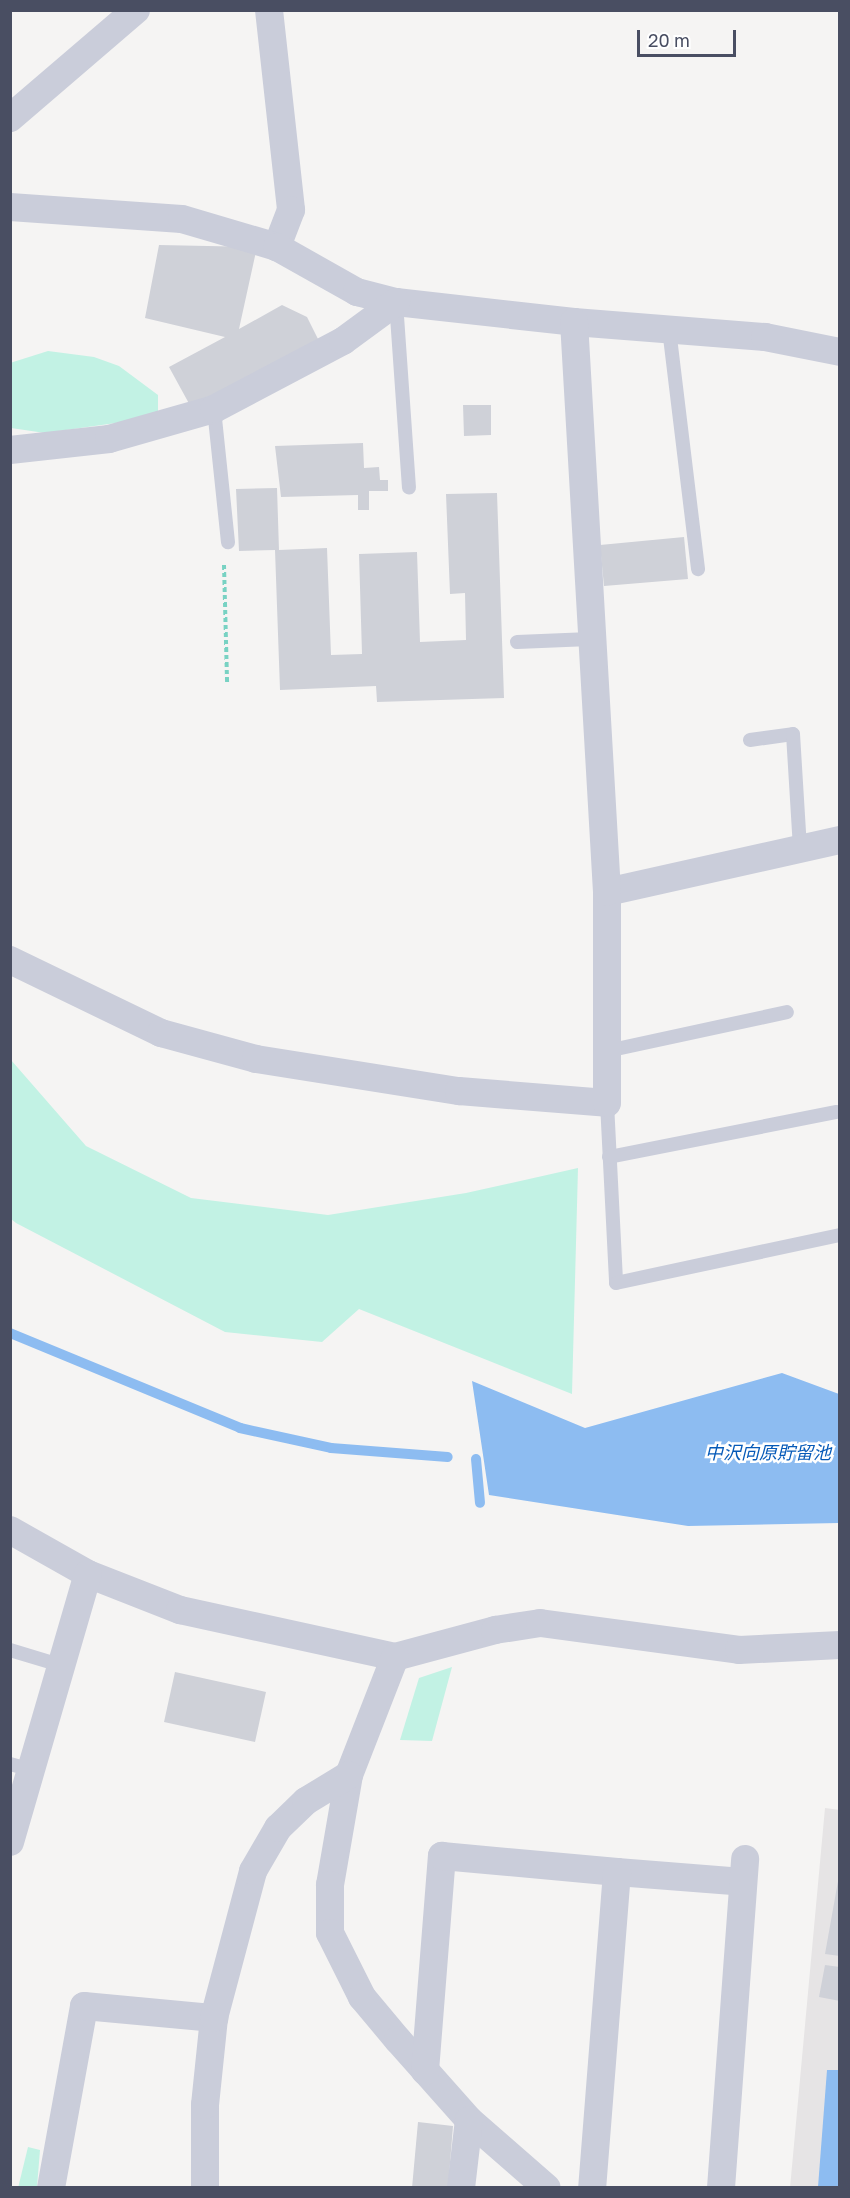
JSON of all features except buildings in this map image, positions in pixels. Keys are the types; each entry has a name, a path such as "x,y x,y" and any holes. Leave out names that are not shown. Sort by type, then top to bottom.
{"street":[{"path":"10,118 136,10"},
{"path":"269,10 291,210 277,247"},
{"path":"10,207 182,219 277,247 357,292 396,302 573,322 765,337 840,352"},
{"path":"10,450 109,439 214,409 343,341 396,302"},
{"path":"10,960 161,1033 256,1059 459,1091 607,1103 608,892 573,322"},
{"path":"608,892 840,840"},
{"path":"10,1530 88,1574 180,1610 394,1657 495,1630 540,1623 739,1650 840,1645"},
{"path":"10,1842 20,1766 63,1666 88,1574"},
{"path":"394,1657 349,1775 330,1885 330,1933 362,1996 425,2071 469,2120 547,2187"},
{"path":"205,2187 205,2105 214,2018 253,1872 278,1828 306,1801 349,1775"},
{"path":"425,2071 442,1856 617,1872 744,1870 721,2187"},
{"path":"592,2187 617,1872"},
{"path":"51,2187 84,2006 214,2018"},
{"path":"460,2187 469,2120"}],"lane":[{"path":"396,302 409,488"},
{"path":"669,330 698,569"},
{"path":"214,409 228,542"},
{"path":"517,642 591,639"},
{"path":"750,740 793,734 800,849"},
{"path":"607,1052 787,1012"},
{"path":"607,1103 616,1283 840,1235"},
{"path":"609,1157 837,1112"},
{"path":"10,1650 63,1666"}],"path":[{"path":"227,682 223,547 228,542"}],"shaded area":[{"path":"825,1808 840,1810 839,2187 790,2188"}],"green space":[{"path":"48,351 94,357 119,366 158,395 158,417 45,433 11,428 10,363"},
{"path":"11,1060 86,1146 191,1198 328,1215 466,1193 578,1168 572,1394 359,1309 322,1342 225,1332 16,1223 10,1218"},
{"path":"452,1667 432,1741 400,1740 419,1678"},
{"path":"28,2147 40,2150 37,2187 18,2188"}],"water":[{"name":"中沢向原貯留池","path":"782,1373 839,1394 839,1523 688,1526 489,1495 472,1381 585,1428"},
{"path":"827,2070 839,2070 839,2187 818,2187"}],"waterway":[{"path":"10,1333 240,1428 331,1448 448,1457"},
{"path":"476,1459 480,1503"}]}
